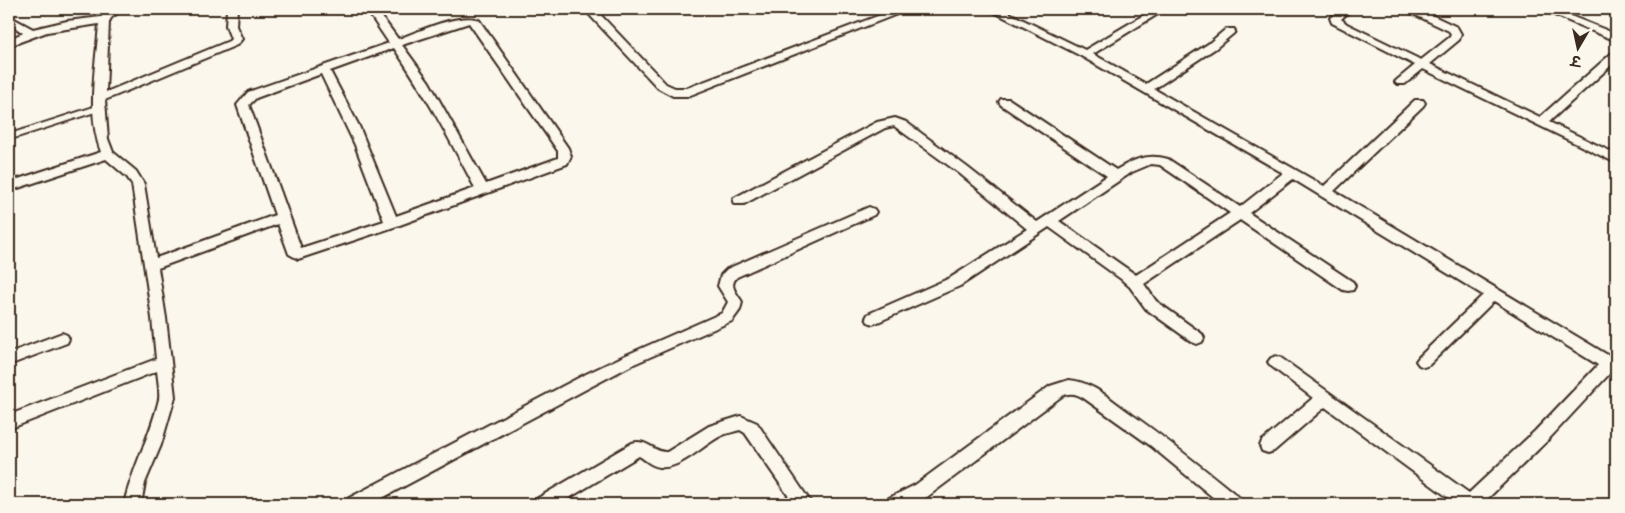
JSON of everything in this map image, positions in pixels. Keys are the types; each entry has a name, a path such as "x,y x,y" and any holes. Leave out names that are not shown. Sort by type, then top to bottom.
{"street":[{"path":"100,103 233,42 237,39 237,36 231,26 232,9"},
{"path":"371,9 423,82 445,119 482,190"},
{"path":"454,9 464,20"},
{"path":"589,9 662,86 679,93 688,92 905,9"},
{"path":"993,9 1085,54 1325,192 1613,366 1470,504 1276,362"},
{"path":"1085,54 1160,9"},
{"path":"1347,9 1337,16 1336,21 1616,159"},
{"path":"1401,82 1455,38 1456,32 1447,25 1411,9"},
{"path":"1545,9 1616,38"},
{"path":"9,44 30,32 113,12 100,103 100,131 108,154 132,174 138,184 152,265 164,362 166,397 152,445 137,483 132,504"},
{"path":"9,19 30,32"},
{"path":"464,20 475,22 566,156 557,164 392,224 298,254 292,245 244,101 252,95 464,20"},
{"path":"1146,89 1212,46 1230,31"},
{"path":"1541,123 1616,55"},
{"path":"324,70 347,110 392,224"},
{"path":"1005,102 1116,176"},
{"path":"1325,192 1419,103"},
{"path":"739,202 881,124 895,122 902,125 962,170 1036,229"},
{"path":"9,186 108,154"},
{"path":"873,318 955,282 1116,176 1139,162 1155,158 1164,162 1348,286"},
{"path":"1135,283 1239,214 1292,173"},
{"path":"355,504 597,376 727,318 733,310 735,302 725,286 726,278 732,273 869,212"},
{"path":"152,265 283,217"},
{"path":"1050,220 1135,283 1150,305 1197,338"},
{"path":"1424,361 1492,294"},
{"path":"9,359 62,339"},
{"path":"9,422 164,362"},
{"path":"895,504 921,491 1056,392 1062,388 1070,387 1082,388 1106,404 1157,441 1234,504"},
{"path":"1268,446 1324,398"},
{"path":"544,504 638,448 646,449 655,459 672,458 716,430 742,423 751,428 804,504"}],"lane":[{"path":"9,137 100,103"}]}
